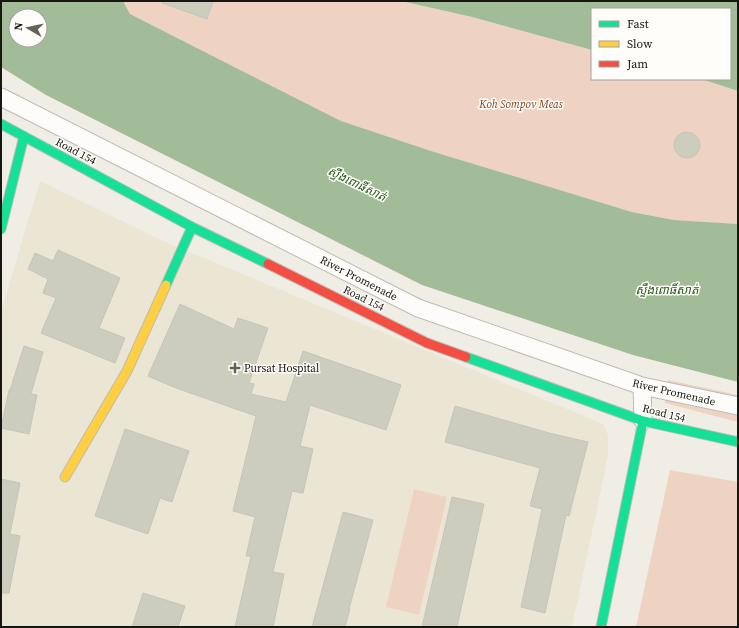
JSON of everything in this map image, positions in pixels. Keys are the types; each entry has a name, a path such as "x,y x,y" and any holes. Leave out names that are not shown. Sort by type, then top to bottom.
{"main road":[{"name":"Road 154","path":"1,124 192,227 427,343 643,422 738,442"},
{"path":"1,229 24,136"},
{"path":"65,477 127,371 192,227"},
{"path":"601,627 643,422"}],"street":[{"name":"River Promenade","path":"1,97 418,308 642,386 738,406"},
{"path":"642,386 643,422"}],"shaded area":[{"name":"Pursat Hospital","path":"40,181 161,240 603,424 608,435 608,456 572,627 1,627 1,312"}],"green space":[{"name":"Koh Sompov Meas","path":"123,1 401,1 472,17 591,50 591,80 704,80 738,91 738,224 674,220 632,212 431,151 341,121 130,14"},
{"path":"668,380 738,395 738,422 665,403"},
{"path":"670,470 738,482 738,627 636,627"},
{"path":"414,489 447,497 419,615 386,607"}],"water":[{"name":"ស្ទឹងពោធិ៍សាត់","path":"1,1 123,1 130,14 341,121 431,151 632,212 674,220 738,224 738,382 633,355 422,285 46,95 1,67"},
{"path":"401,1 738,1 738,91 704,80 731,80 731,8 591,8 591,50 472,17"}],"building":[{"path":"162,1 213,1 207,19 162,3"},
{"path":"687,132 696,136 700,145 696,154 687,158 678,154 674,145 678,136"},
{"path":"58,250 120,278 99,328 125,338 115,363 41,333 56,298 43,293 48,279 28,269 35,253 53,261"},
{"path":"180,304 234,329 238,318 268,328 249,383 254,384 251,394 286,402 303,351 401,385 386,430 310,405 300,446 313,449 303,493 292,491 273,572 284,574 273,627 235,627 251,556 246,556 255,517 233,511 256,416 176,388 148,376"},
{"path":"24,346 43,352 31,394 37,395 29,434 1,428 9,390"},
{"path":"455,406 549,433 588,442 569,516 566,515 545,613 521,607 542,509 530,506 540,468 445,442"},
{"path":"125,429 189,451 172,502 160,498 148,534 95,516"},
{"path":"1,479 20,483 10,534 20,536 9,593 1,593"},
{"path":"452,497 484,504 457,627 422,627"},
{"path":"343,512 373,520 350,609 345,627 312,627"},
{"path":"143,593 185,606 178,627 132,627"}],"traffic: fast":[{"path":"1,124 192,227 268,264"},
{"path":"1,229 24,136"},
{"path":"166,285 192,227"},
{"path":"466,357 643,421 738,442"},
{"path":"601,627 643,421"}],"traffic: slow":[{"path":"65,477 127,371 166,285"}],"traffic: jam":[{"path":"268,264 427,343 466,357"}],"place":[{"name":"Pursat Hospital","path":"235,368"}]}
